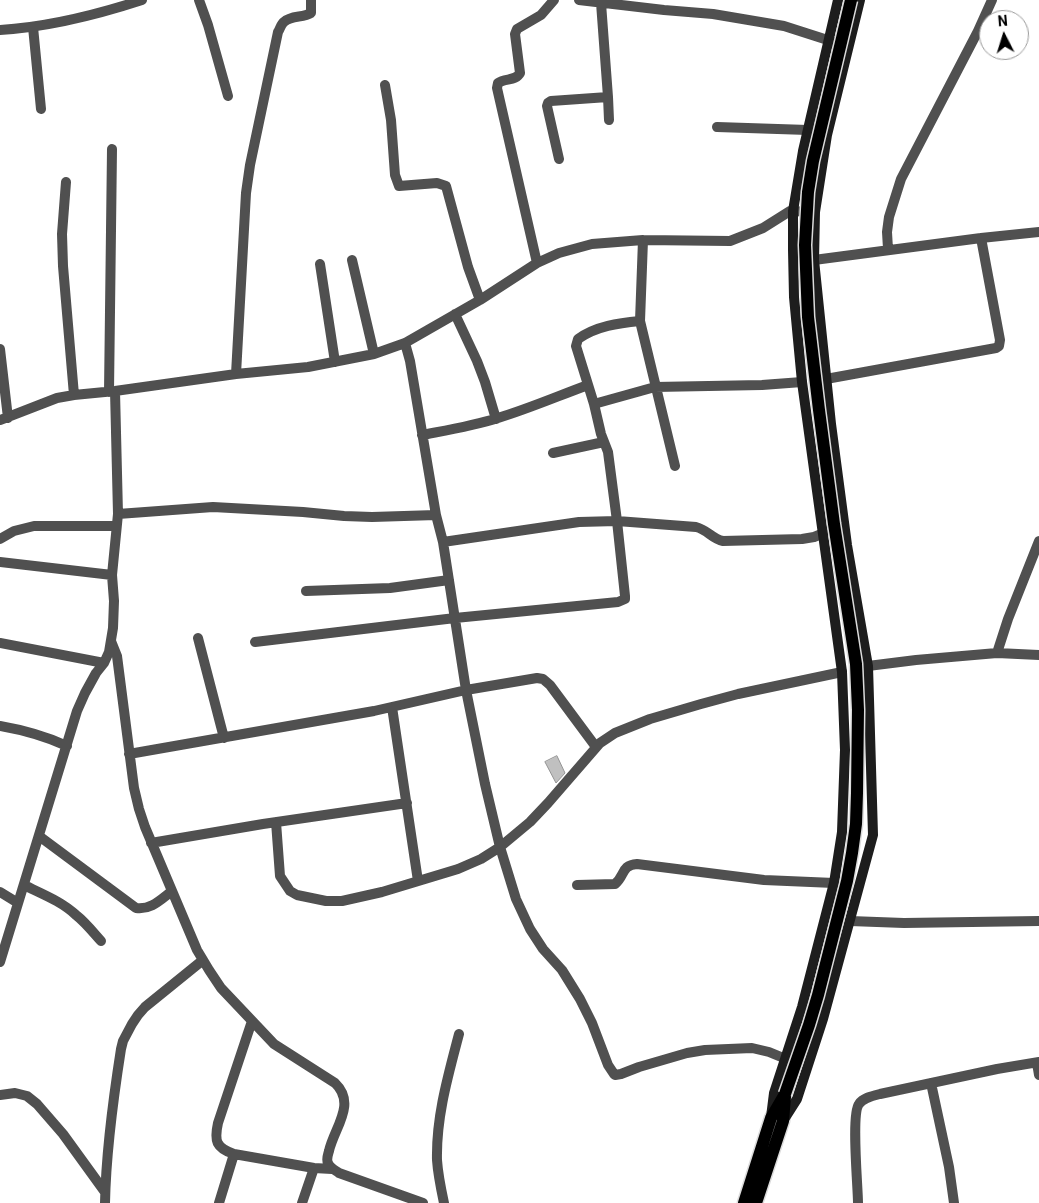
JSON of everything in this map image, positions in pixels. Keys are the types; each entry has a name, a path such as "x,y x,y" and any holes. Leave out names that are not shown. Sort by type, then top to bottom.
{"main road":[{"path":"744,1203 777,1119 809,1025 832,943 852,853 857,800 858,710 856,664 820,420 808,317 805,245 808,192 813,161 851,0"},
{"path":"756,1203 777,1119"}],"street":[{"path":"0,30 33,27 70,20 142,0"},
{"path":"199,0 228,96"},
{"path":"236,374 244,224 250,165 278,32 284,22 290,18 311,13 311,0"},
{"path":"537,263 498,84 502,80 518,76 520,72 515,34 518,29 541,15 554,0"},
{"path":"579,0 713,14 784,26 849,48"},
{"path":"777,1119 774,1093 802,1007 834,883 842,832 846,750 842,672 802,382 794,297 793,211 798,174 838,0"},
{"path":"777,1119 797,1099 823,1019 873,835 868,666 847,545 826,379 814,260 815,212 828,135 860,0"},
{"path":"888,249 888,217 902,179 992,0"},
{"path":"601,3 609,120"},
{"path":"33,27 41,109"},
{"path":"385,85 391,120 397,183 399,186 437,183 446,186 468,267 480,300"},
{"path":"559,159 547,106 548,103 551,101 608,97"},
{"path":"717,127 808,130 828,135"},
{"path":"0,962 77,711 96,673 104,663 111,641 114,601 112,575 118,514 112,392 112,149"},
{"path":"66,182 62,234 63,266 74,395"},
{"path":"0,349 4,419 56,398 236,374 308,367 374,354 405,342 480,300 537,263 559,253 592,244 643,240 730,241 763,228 790,211 815,212"},
{"path":"814,260 888,249 1039,232"},
{"path":"826,379 999,346 1000,340 981,238"},
{"path":"643,240 640,321 675,466"},
{"path":"352,260 374,354"},
{"path":"320,264 335,362"},
{"path":"455,314 477,361 496,419"},
{"path":"255,642 455,618 618,602 625,599 608,452 576,350 576,342 583,335 604,326 640,321"},
{"path":"405,342 449,580 466,690 485,784 500,847 516,899 530,929 542,950 562,970 580,999 592,1022 611,1072 614,1074 621,1074 679,1055 705,1050 752,1048 786,1059"},
{"path":"594,404 655,386 762,385 802,382"},
{"path":"422,435 496,419 588,385"},
{"path":"554,453 604,442"},
{"path":"118,514 213,507 353,516 436,515"},
{"path":"442,542 579,522 617,521 696,527 705,530 716,540 723,542 809,539 824,533"},
{"path":"0,539 14,531 34,526 116,526"},
{"path":"997,653 1039,541"},
{"path":"0,562 112,575"},
{"path":"306,591 390,588 449,580"},
{"path":"198,638 224,738"},
{"path":"111,641 117,656 134,788 151,843 197,950 221,988 274,1044 335,1083 341,1089 345,1099 345,1107 327,1157 328,1164 332,1169"},
{"path":"0,643 104,663"},
{"path":"868,666 997,653 1039,656"},
{"path":"276,822 280,876 290,891 296,895 326,901 342,900 382,892 470,864 500,847 530,822 596,748 615,733 665,714 738,694 842,672"},
{"path":"129,754 392,707 466,690 529,679 543,680 550,685 596,748"},
{"path":"392,707 418,882"},
{"path":"0,726 30,732 66,746"},
{"path":"151,843 406,803"},
{"path":"842,816 872,816"},
{"path":"39,836 136,908 152,907 172,892"},
{"path":"576,885 615,884 619,882 626,868 637,864 764,880 834,883"},
{"path":"24,885 66,907 101,941"},
{"path":"0,892 18,903"},
{"path":"850,921 1039,921"},
{"path":"105,1203 105,1174 109,1134 123,1041 138,1015 203,960"},
{"path":"252,1021 218,1123 216,1134 218,1143 224,1151 314,1168 332,1169 423,1203"},
{"path":"444,1203 438,1163 438,1127 440,1108 459,1034"},
{"path":"858,1203 855,1126 856,1110 864,1100 872,1096 931,1083 1038,1062 1039,1075"},
{"path":"931,1083 949,1167 954,1203"},
{"path":"0,1095 15,1093 27,1096 37,1104 63,1134 105,1192"},
{"path":"219,1203 234,1154"},
{"path":"302,1203 314,1168"}],"building":[{"path":"557,756 565,773 556,783 545,762"}]}
